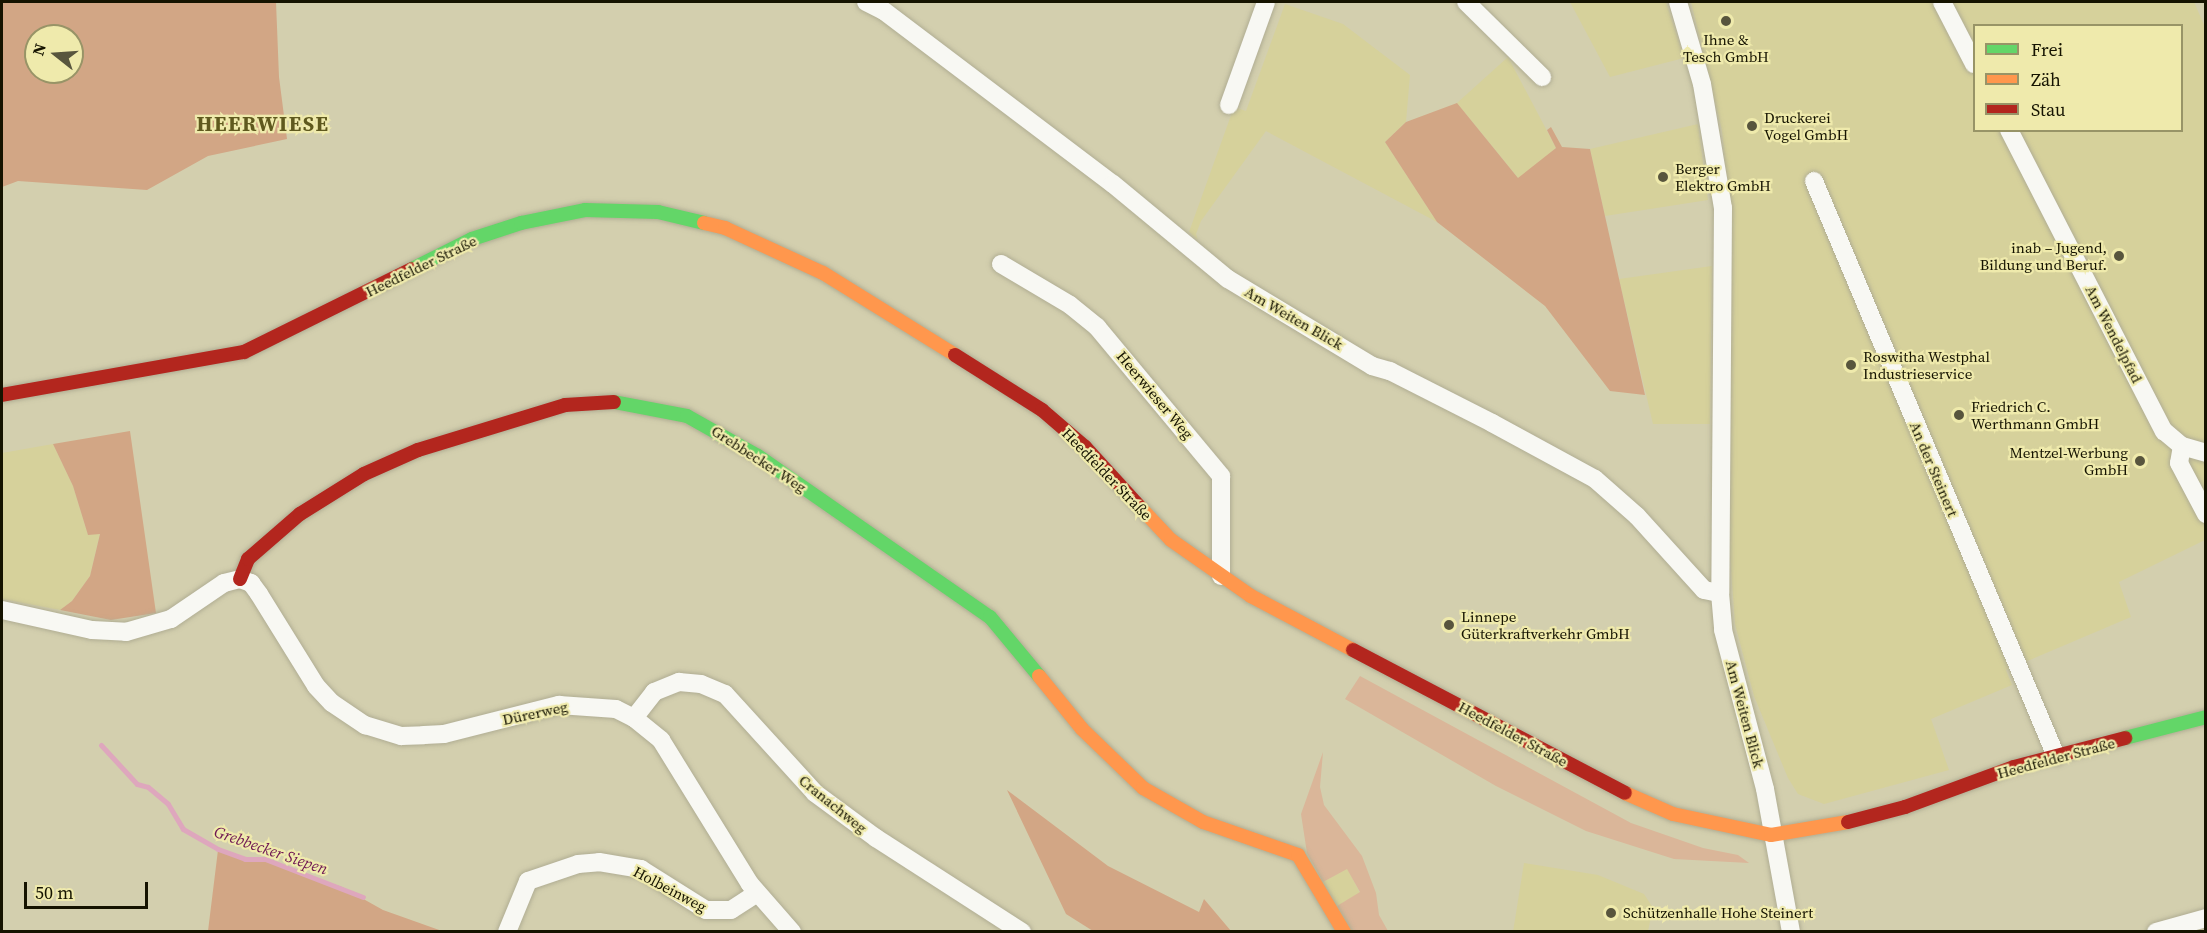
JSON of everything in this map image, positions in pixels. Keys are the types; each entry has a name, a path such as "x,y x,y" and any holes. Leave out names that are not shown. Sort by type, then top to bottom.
{"main road":[{"name":"Heedfelder Straße","path":"2,395 244,352 452,249 520,223 585,210 658,212 726,228 778,249 987,373 1059,423 1171,540 1221,576 1278,610 1640,801 1684,818 1771,836 1863,818 2056,756 2205,717"},
{"name":"Grebbecker Weg","path":"240,579 248,558 300,514 364,474 418,450 565,405 614,402 687,416 758,456 990,618 1082,729 1143,788 1203,822 1298,855 1344,932"}],"street":[{"name":"Am Weiten Blick","path":"866,2 886,6 1113,184 1228,279 1372,366 1400,376 1595,479 1637,516 1704,590 1720,593"},
{"path":"1229,105 1266,2"},
{"path":"1466,2 1495,27 1542,77"},
{"name":"Am Weiten Blick","path":"1678,2 1702,84 1723,208 1720,593 1732,675 1765,789 1771,836 1791,932"},
{"path":"1942,2 1973,62"},
{"name":"Am Wendelpfad","path":"2010,132 2164,431 2182,446 2205,453"},
{"name":"An der Steinert","path":"1814,181 2056,756"},
{"name":"Heerwieser Weg","path":"1001,264 1070,305 1097,327 1221,476 1221,576"},
{"path":"2182,446 2179,463 2205,514"},
{"path":"2,610 92,630 126,632 171,619 224,583 240,579"},
{"name":"Dürerweg","path":"240,579 251,584 259,594 316,686 332,703 364,725 401,736 444,734 559,705 603,706 634,718 666,747 757,893 792,932"},
{"name":"Cranachweg","path":"634,718 654,692 679,682 701,684 725,694 815,793 876,838 1022,932"},
{"name":"Holbeinweg","path":"507,932 528,880 578,864 599,862 641,870 706,910 731,910 757,893"},
{"path":"2156,932 2205,918"}],"shaded area":[{"path":"2,2 276,2 279,77 287,139 208,156 147,190 18,181 2,187"},
{"path":"1570,2 1666,2 1684,58 1610,77"},
{"path":"1691,2 2194,2 2205,27 2205,540 2119,582 2131,617 2006,670 2012,685 1931,719 1949,770 1824,804 1798,794 1788,778 1754,696 1735,624 1730,556 1732,227 1722,131"},
{"path":"1285,4 1343,24 1410,75 1406,122 1385,142 1437,222 1266,131 1201,221 1196,234 1198,240 1189,232 1234,107 1246,111"},
{"path":"1508,57 1556,148 1519,179 1457,103"},
{"path":"1457,103 1518,178 1556,148 1547,130 1551,127 1562,147 1590,149 1645,395 1610,391 1545,306 1437,222 1385,142 1406,122"},
{"path":"1698,124 1708,200 1605,216 1590,149"},
{"path":"1712,266 1710,424 1653,424 1619,279"},
{"path":"130,431 156,613 111,620 60,610 72,601 90,576 100,534 88,535 73,486 53,444"},
{"path":"53,444 73,486 88,535 100,533 90,576 72,601 60,610 2,599 2,453"},
{"path":"1360,676 1631,823 1703,848 1738,855 1749,863 1674,859 1586,831 1496,786 1345,699"},
{"path":"1323,752 1320,787 1324,805 1362,856 1376,893 1379,915 1388,931 1352,931 1337,906 1360,892 1347,869 1323,882 1307,853 1301,814"},
{"path":"1007,790 1108,866 1199,912 1204,899 1231,931 1093,931 1066,914"},
{"path":"218,850 244,860 264,860 342,887 383,910 442,931 208,931"},
{"path":"1524,863 1598,875 1644,894 1653,908 1648,931 1513,932"},
{"path":"1347,868 1360,893 1337,906 1323,882"}],"waterway":[{"name":"Grebbecker Siepen","path":"101,745 137,784 148,787 168,804 183,829 218,849 245,859 265,859 363,897"}],"traffic: fast":[{"path":"412,269 472,239 521,223 585,210 658,212 704,223"},
{"path":"614,402 687,416 758,456 990,617 1039,676"},
{"path":"2125,738 2206,717"}],"traffic: slow":[{"path":"704,223 725,228 823,273 955,355"},
{"path":"1138,505 1171,540 1251,596 1353,650"},
{"path":"1039,676 1082,729 1143,788 1203,822 1298,855 1344,932"},
{"path":"1625,793 1673,814 1771,835 1848,822"}],"traffic: jam":[{"path":"2,395 244,352 412,269"},
{"path":"955,355 1042,410 1085,447 1138,505"},
{"path":"240,579 248,559 300,514 364,474 418,450 565,405 614,402"},
{"path":"1353,650 1625,793"},
{"path":"1848,822 1905,807 2014,767 2125,738"}],"place":[{"name":"Ihne & Tesch GmbH","path":"1726,21"},
{"name":"Druckerei Vogel GmbH","path":"1752,126"},
{"name":"Berger Elektro GmbH","path":"1663,177"},
{"name":"inab – Jugend, Bildung und Beruf.","path":"2119,256"},
{"name":"Roswitha Westphal Industrieservice","path":"1851,365"},
{"name":"Friedrich C. Werthmann GmbH","path":"1959,415"},
{"name":"Mentzel-Werbung GmbH","path":"2140,461"},
{"name":"Linnepe Güterkraftverkehr GmbH","path":"1449,625"},
{"name":"Schützenhalle Hohe Steinert","path":"1611,913"}],"district":[{"name":"HEERWIESE","path":"263,124"}]}
